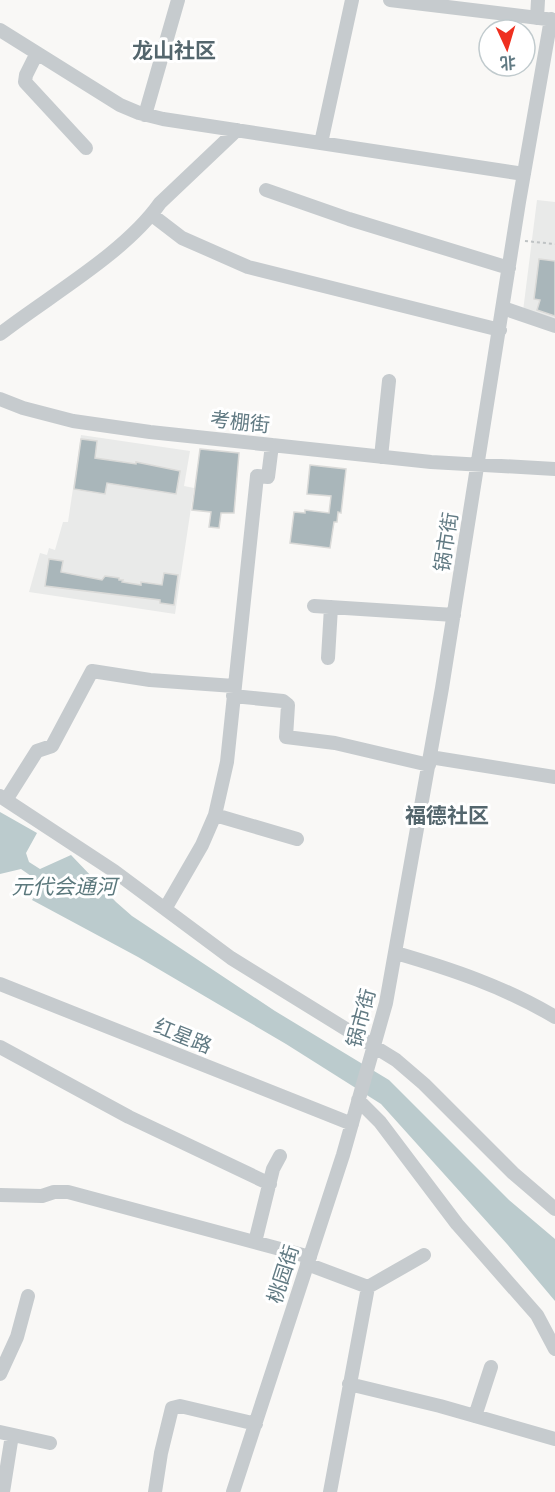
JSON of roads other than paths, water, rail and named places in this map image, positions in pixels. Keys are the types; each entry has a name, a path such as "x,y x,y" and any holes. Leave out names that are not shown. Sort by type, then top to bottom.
{"street":[{"path":"145,115 178,0"},
{"path":"321,143 352,0"},
{"path":"390,0 548,19"},
{"name":"锅市街","path":"368,1068 386,1003 396,953 430,761 500,330 548,19 538,0"},
{"path":"0,30 120,105 145,115 524,174"},
{"path":"37,53 25,82 86,148"},
{"path":"0,334 112,252 237,130"},
{"path":"266,190 509,268"},
{"path":"152,215 182,238 248,267 500,330"},
{"path":"503,308 555,326"},
{"path":"381,457 389,381"},
{"name":"考棚街","path":"0,399 23,408 73,421 381,457 555,469"},
{"path":"165,909 202,844 215,815 227,762 257,476 268,477 272,445"},
{"path":"314,606 454,615"},
{"path":"328,658 331,607"},
{"path":"555,777 430,761 286,737 288,705 283,701 234,691 92,671 52,746 37,752 3,798 114,871 231,958 396,1060 424,1084 513,1173 555,1209"},
{"path":"215,815 297,839"},
{"path":"396,953 454,970 527,1000 555,1017"},
{"name":"红星路","path":"0,984 352,1124"},
{"path":"0,1047 129,1117 270,1184"},
{"name":"桃园街","path":"233,1492 368,1068"},
{"path":"358,1100 380,1122 457,1224 537,1315 555,1349"},
{"path":"255,1242 273,1169 280,1156"},
{"path":"0,1195 42,1196 54,1192 68,1192 255,1242 308,1260 368,1287"},
{"path":"330,1492 368,1287 424,1255"},
{"path":"0,1374 17,1337 28,1296"},
{"path":"475,1416 491,1367"},
{"path":"349,1384 555,1439"},
{"path":"155,1492 161,1453 172,1408 180,1406 255,1424"},
{"path":"3,1492 6,1434 50,1443"}],"water":[{"name":"元代会通河","path":"0,812 37,833 26,853 29,862 40,869 71,855 132,916 275,1011 389,1080 509,1200 555,1239 555,1301 381,1104 286,1044 138,957 32,900 38,891 31,876 21,869 0,874"}],"district":[{"name":"龙山社区","path":"174,51"},
{"name":"福德社区","path":"447,816"}]}
